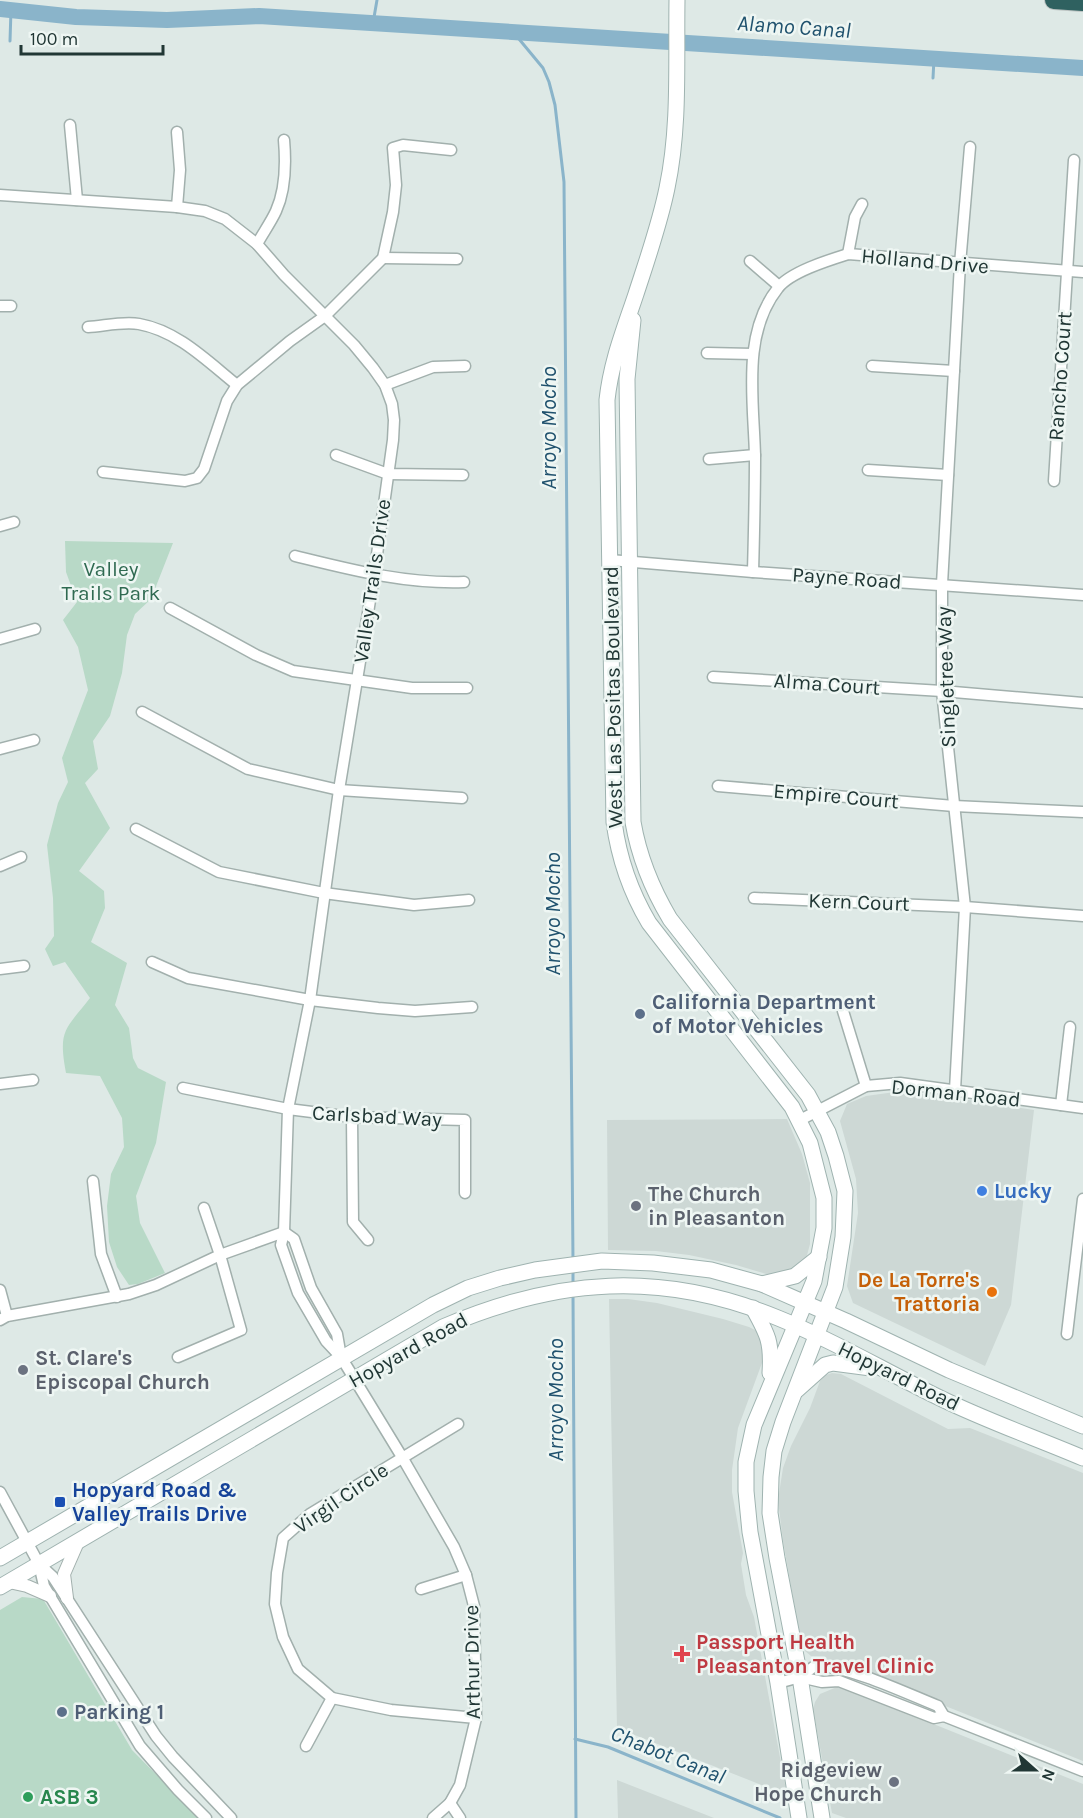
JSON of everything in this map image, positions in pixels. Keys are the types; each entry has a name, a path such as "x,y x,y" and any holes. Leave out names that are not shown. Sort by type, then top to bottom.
{"highway":[{"path":"1054,0 1083,2"}],"main road":[{"name":"West Las Positas Boulevard","path":"677,0 673,149 667,189 616,351 607,400 614,822 617,846 635,899 649,923 792,1107 810,1143 824,1198 824,1228 814,1281 754,1425 746,1462 750,1532 778,1683 798,1814"},
{"name":"West Las Positas Boulevard","path":"636,293 627,379 633,822 637,844 655,894 670,919 808,1095 818,1111 837,1156 845,1191 843,1237 835,1287 774,1451 771,1478 770,1513 800,1677 822,1818"},
{"path":"762,1284 795,1275 819,1257"},
{"name":"Hopyard Road","path":"0,1558 433,1305 468,1288 535,1269 602,1261 653,1263 711,1270 762,1284 949,1370 1083,1426"},
{"name":"Hopyard Road","path":"5,1585 442,1327 494,1306 536,1294 602,1285 663,1288 709,1296 753,1308 816,1336 943,1400 1083,1458"},
{"path":"753,1308 770,1343 769,1386"},
{"path":"795,1392 825,1365 833,1363 884,1370"}],"street":[{"path":"70,125 77,200"},
{"path":"177,132 180,170 177,207"},
{"path":"257,244 277,210 285,172 284,140"},
{"path":"103,471 185,481 197,478 204,469 227,401 237,385 290,341 325,316 383,258 393,212 396,184 393,148 403,145 451,150"},
{"name":"Singletree Way","path":"955,1090 965,907 942,691 942,584 960,264 970,147"},
{"name":"Rancho Court","path":"1054,481 1074,160"},
{"name":"Valley Trails Drive","path":"0,195 177,207 205,211 225,219 257,244 354,345 385,385 392,405 393,440 374,576 339,790 310,1000 288,1110 284,1232"},
{"path":"848,254 855,217 862,204"},
{"name":"Holland Drive","path":"753,572 753,354 762,314 779,286 810,267 848,254 1083,272"},
{"path":"383,258 457,260"},
{"path":"750,261 779,286"},
{"path":"88,327 138,323 164,331 191,348 237,385"},
{"path":"707,353 753,354"},
{"path":"385,385 433,367 465,366"},
{"path":"872,366 954,371"},
{"path":"336,455 388,474 463,475"},
{"path":"709,459 754,456"},
{"path":"868,470 948,475"},
{"path":"0,526 14,522"},
{"path":"295,556 374,576 440,583 464,582"},
{"name":"Payne Road","path":"610,560 1083,595"},
{"path":"170,608 256,655 293,671 412,688 467,688"},
{"path":"0,639 35,629"},
{"name":"Alma Court","path":"713,677 942,691 1083,703"},
{"path":"142,712 248,769 339,790 462,798"},
{"path":"0,749 34,740"},
{"name":"Empire Court","path":"718,786 954,806 1083,812"},
{"path":"136,829 219,872 324,893 414,905 470,900"},
{"path":"0,866 21,857"},
{"name":"Kern Court","path":"754,898 965,907 1083,916"},
{"path":"152,962 188,978 310,1000 415,1011 472,1007"},
{"path":"0,969 24,966"},
{"path":"843,1011 866,1086"},
{"path":"1061,1105 1070,1027"},
{"path":"0,1084 33,1080"},
{"name":"Dorman Road","path":"800,1120 866,1086 900,1083 1083,1108"},
{"name":"Carlsbad Way","path":"183,1088 288,1110 352,1117 465,1120 465,1193"},
{"path":"352,1117 353,1222 368,1240"},
{"path":"93,1181 101,1254 117,1297"},
{"path":"1067,1334 1083,1198"},
{"path":"178,1357 241,1330 204,1208"},
{"path":"0,1290 4,1318 117,1297 156,1285 220,1255 284,1232 294,1239 311,1288 337,1334 341,1357 354,1380"},
{"name":"Arthur Drive","path":"354,1380 402,1457 453,1547 466,1575 474,1606 476,1718 460,1785 450,1803 433,1818"},
{"name":"Virgil Circle","path":"458,1424 310,1514 283,1539 277,1573 275,1604 283,1637 298,1669 332,1698 391,1710 476,1718"},
{"path":"0,1492 39,1564 53,1577 156,1736 231,1818"},
{"path":"67,1598 64,1574 78,1542"},
{"path":"39,1564 44,1586 141,1746 178,1790 206,1818"},
{"path":"421,1589 466,1575"},
{"path":"5,1585 27,1586 50,1596"},
{"path":"778,1683 800,1677 816,1665 842,1670 939,1706 944,1716"},
{"path":"800,1677 822,1682 839,1681 934,1718 944,1716 1083,1772"},
{"path":"306,1746 332,1698"},
{"path":"450,1803 460,1818"}],"shaded area":[{"path":"895,1092 929,1094 1034,1110 1011,1305 985,1366 853,1303 847,1286 858,1213 856,1179 840,1121 847,1104 866,1096"},
{"path":"787,1119 802,1154 810,1183 810,1244 802,1267 773,1276 689,1255 656,1251 608,1250 607,1120"},
{"path":"609,1299 657,1303 723,1319 761,1333 766,1352 738,1428 732,1470 732,1492 743,1553 741,1564 746,1595 754,1617 787,1795 617,1728"},
{"path":"832,1373 841,1374 948,1429 970,1428 1083,1473 1083,1761 840,1664 811,1656 805,1651 801,1643 778,1500 783,1468 791,1446 810,1408 820,1381"},
{"path":"837,1687 1083,1784 1083,1818 846,1818 832,1813 813,1709 820,1694"},
{"path":"617,1780 714,1818 618,1818"}],"green space":[{"name":"Valley Trails Park","path":"65,541 173,543 151,599 135,614 127,635 122,673 110,716 93,741 98,769 85,783 110,828 79,871 104,891 105,908 91,942 127,963 115,1005 129,1028 133,1058 138,1068 166,1082 156,1143 136,1196 140,1223 165,1273 138,1284 129,1285 117,1267 109,1242 107,1206 111,1174 124,1147 122,1118 100,1076 66,1073 63,1039 69,1024 90,998 65,962 53,966 45,949 54,936 53,898 47,845 58,803 68,782 62,758 88,690 78,647 63,620 77,602 66,572"},
{"path":"22,1597 43,1599 132,1750 199,1818 0,1818 0,1610"}],"waterway":[{"path":"373,23 377,0"},
{"name":"Alamo Canal","path":"0,9 76,17 167,20 259,16 1083,68"},
{"path":"10,41 11,10"},
{"name":"Arroyo Mocho","path":"502,31 519,39 543,68 549,82 555,105 564,182 573,1261"},
{"path":"933,78 934,59"},
{"name":"Arroyo Mocho","path":"573,1271 573,1285"},
{"name":"Arroyo Mocho","path":"573,1295 576,1818"},
{"name":"Chabot Canal","path":"575,1739 608,1747 780,1818"}],"place":[{"name":"California Department of Motor Vehicles","path":"640,1014"},
{"name":"Lucky","path":"982,1191"},
{"name":"The Church in Pleasanton","path":"636,1206"},
{"name":"De La Torre's Trattoria","path":"992,1292"},
{"name":"St. Clare's Episcopal Church","path":"23,1370"},
{"name":"Hopyard Road & Valley Trails Drive","path":"60,1502"},
{"name":"Passport Health Pleasanton Travel Clinic","path":"682,1654"},
{"name":"Parking 1","path":"62,1712"},
{"name":"Ridgeview Hope Church","path":"894,1782"},
{"name":"ASB 3","path":"28,1797"}]}
